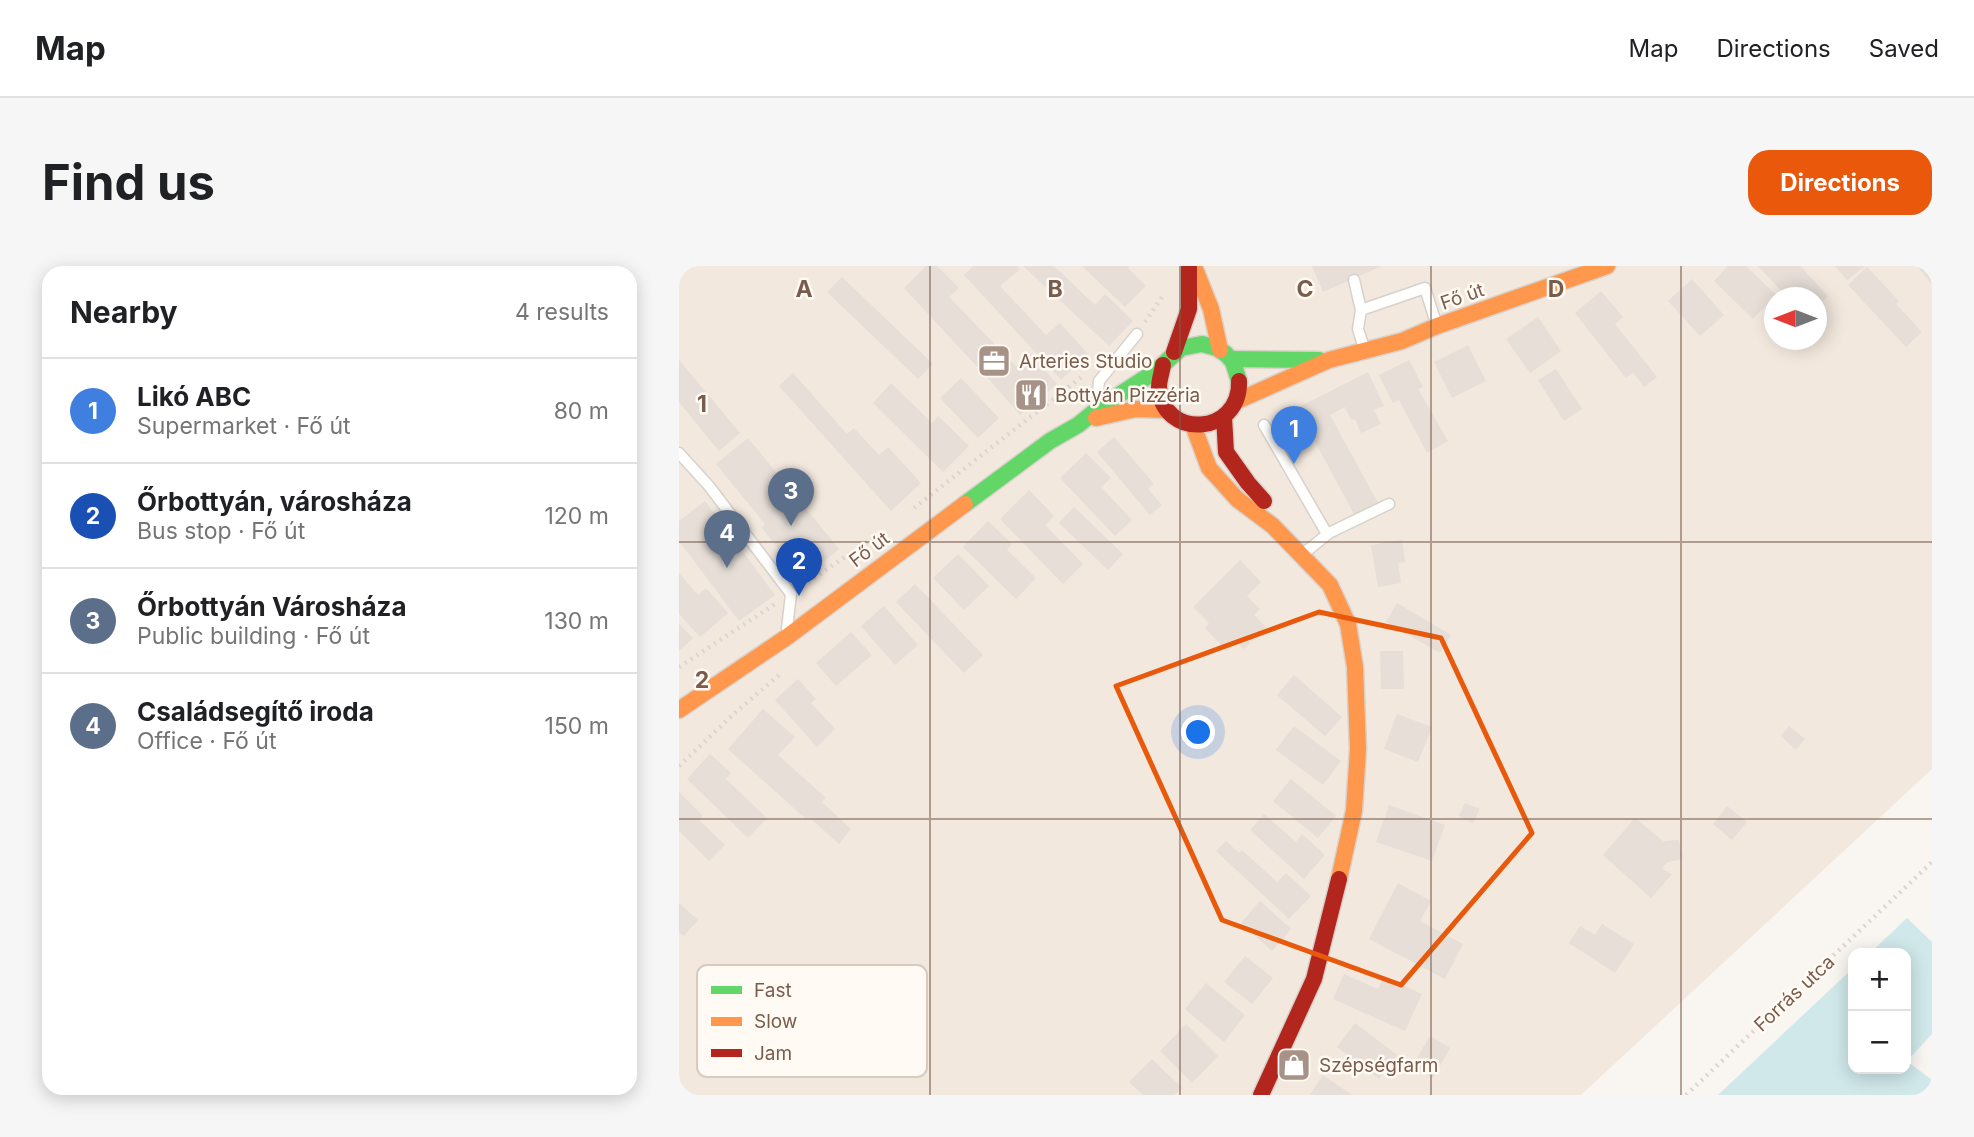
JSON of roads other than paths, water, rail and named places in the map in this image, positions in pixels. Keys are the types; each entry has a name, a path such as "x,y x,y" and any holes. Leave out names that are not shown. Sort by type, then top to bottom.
{"main road":[{"path":"1174,352 1189,309 1189,266"},
{"path":"1195,266 1225,354 1235,366 1240,384 1237,401"},
{"name":"Fő út","path":"1224,417 1237,401 1329,360 1402,341 1607,266"},
{"name":"Fő út","path":"679,710 787,637 1050,441 1143,380 1163,365 1174,352 1192,345 1211,346 1225,354 1329,360"},
{"path":"1163,365 1159,392 1166,410"},
{"name":"Fő út","path":"1089,416 1136,409 1166,410 1183,422 1193,425"},
{"path":"1261,1095 1314,979 1354,811 1358,749 1355,667 1348,624 1330,586 1280,535 1273,526 1237,499 1209,468 1193,425 1206,425 1224,417 1226,452 1248,483 1262,497 1280,535"}],"lane":[{"path":"1354,280 1361,310 1358,329 1364,350"},
{"path":"1361,310 1425,288 1437,326"},
{"path":"1089,416 1099,382 1137,334"},
{"path":"1264,425 1327,534"},
{"path":"679,453 709,486 791,594 787,637"},
{"path":"1300,556 1327,534 1389,503"}],"water":[{"path":"1907,918 1932,942 1932,1034 1911,1057 1911,948 1875,948"},
{"path":"1848,973 1848,1074 1911,1074 1911,1064 1932,1080 1932,1095 1718,1095"}],"place":[{"name":"Arteries Studio","path":"994,361"},
{"name":"Bottyán Pizzéria","path":"1031,395"},
{"name":"Likó ABC","path":"1294,464"},
{"name":"Őrbottyán Városháza","path":"791,526"},
{"name":"Családsegítő iroda","path":"727,568"},
{"name":"Őrbottyán, városháza","path":"799,596"},
{"name":"Szépségfarm","path":"1294,1065"}]}
